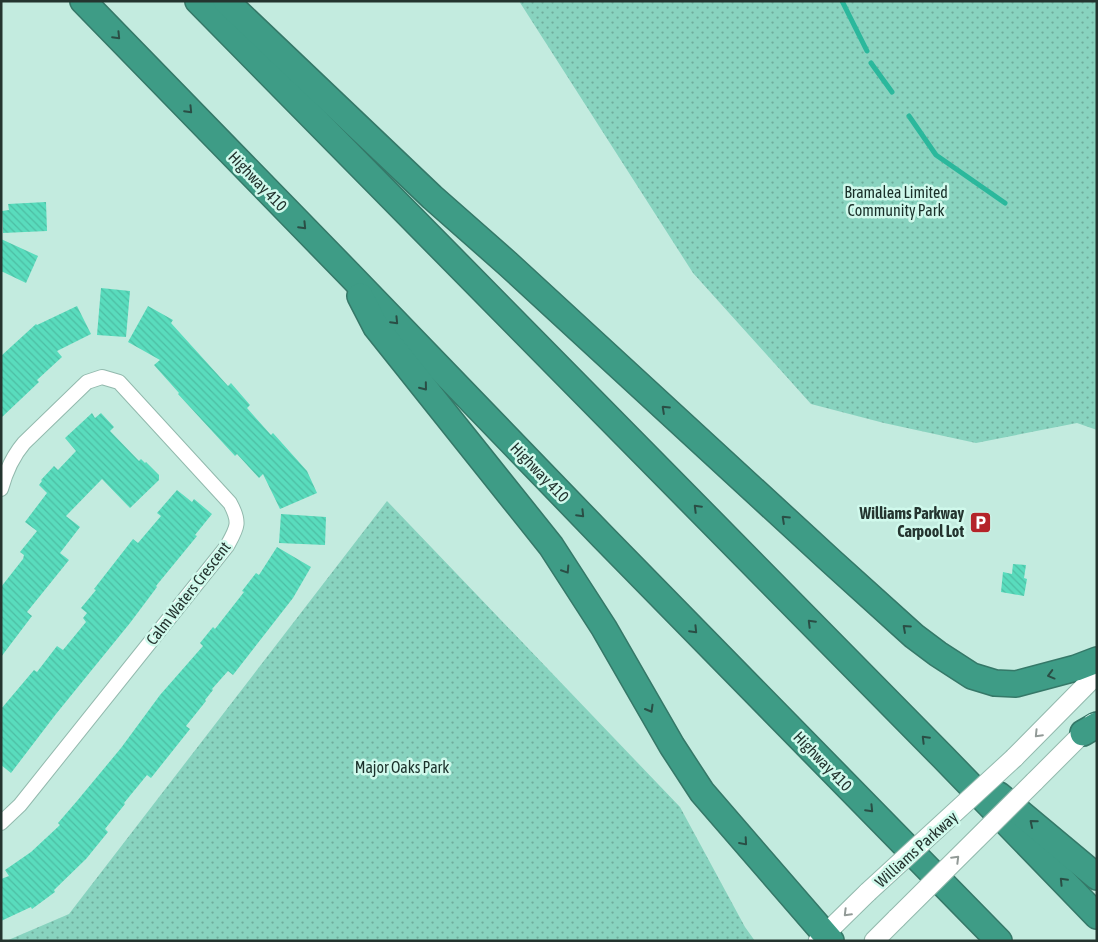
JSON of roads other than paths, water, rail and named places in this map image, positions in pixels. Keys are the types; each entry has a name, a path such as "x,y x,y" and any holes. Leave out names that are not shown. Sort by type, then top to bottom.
{"highway":[{"name":"Highway 410","path":"82,1 999,941"},
{"path":"198,1 943,757 1097,916"},
{"path":"226,1 432,197 508,264 914,636 972,676 995,683 1016,684 1076,668 1097,660"},
{"path":"349,274 376,327 551,546 604,628 672,746 702,792 825,939"},
{"path":"943,757 973,773 1097,877"}],"main road":[{"name":"Williams Parkway","path":"825,939 868,892 1014,758 1097,674"},
{"name":"Williams Parkway","path":"874,941 1092,726"}],"street":[{"name":"Calm Waters Crescent","path":"1,489 9,464 15,453 24,443 87,382 102,377 119,382 230,503 237,517 236,530 226,546 20,805 1,823"}],"waterway":[{"path":"842,1 867,51"},
{"path":"871,63 892,92"},
{"path":"909,116 936,155 1005,203"}],"place":[{"name":"Williams Parkway Carpool Lot","path":"980,522"}],"park label":[{"name":"Bramalea Limited Community Park","path":"896,201"},
{"name":"Major Oaks Park","path":"402,767"}]}
